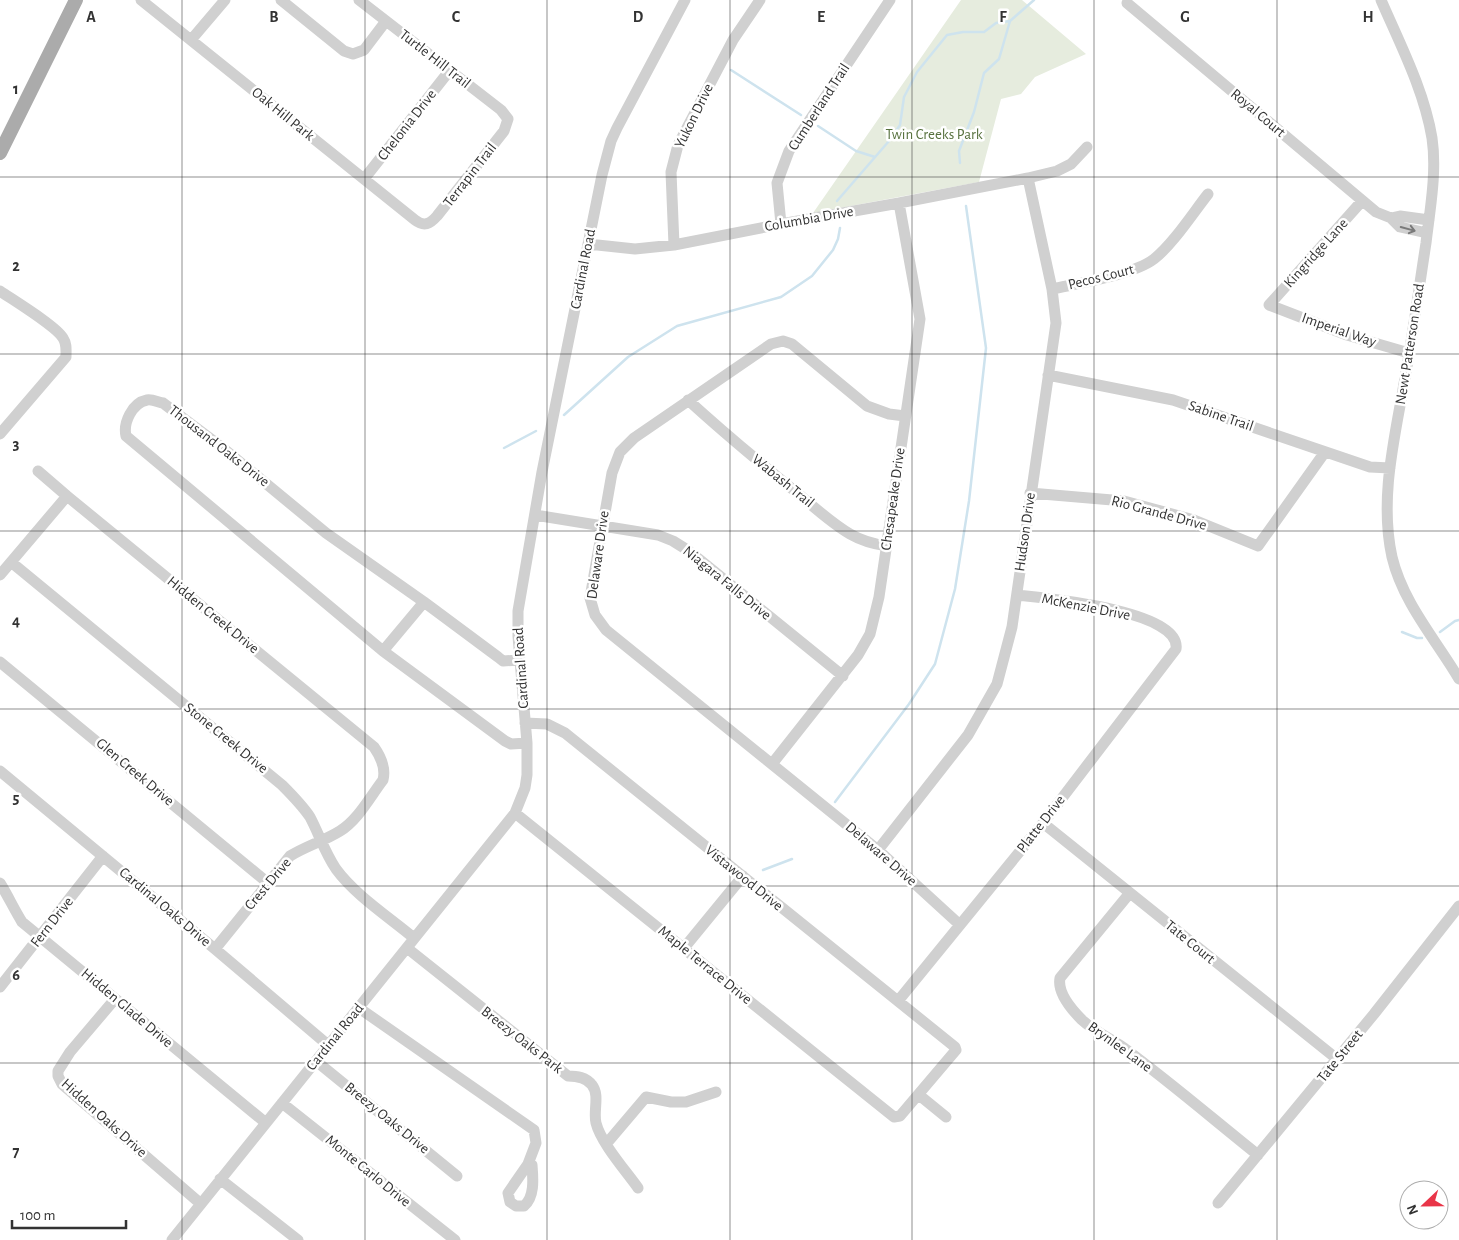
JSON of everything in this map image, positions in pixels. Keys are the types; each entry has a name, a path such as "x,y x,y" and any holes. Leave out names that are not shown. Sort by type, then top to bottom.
{"main road":[{"path":"0,154 76,0"}],"street":[{"name":"Oak Hill Park","path":"141,0 420,224 426,225"},
{"path":"191,40 225,0"},
{"path":"281,0 344,51 353,54 364,50 386,21"},
{"name":"Turtle Hill Trail","path":"359,0 502,110 508,120"},
{"name":"Cardinal Road","path":"172,1240 515,813 526,782 527,743 518,611 542,472 602,175 611,142 685,0"},
{"name":"Yukon Drive","path":"674,245 671,172 678,145 733,40 760,0"},
{"name":"Cumberland Trail","path":"781,224 777,183 789,151 890,0"},
{"name":"Newt Patterson Road","path":"1381,0 1422,96 1432,139 1433,178 1429,220 1390,468 1387,531 1398,578 1408,600 1459,679"},
{"name":"Royal Court","path":"1127,3 1376,212 1392,218 1400,227 1427,233"},
{"name":"Chelonia Drive","path":"364,179 450,70"},
{"name":"Terrapin Trail","path":"426,225 437,216 504,131 508,120"},
{"name":"Columbia Drive","path":"588,244 635,249 674,245 1028,178 1071,164 1087,147"},
{"name":"Hudson Drive","path":"878,850 968,735 984,709 996,684 1005,656 1017,595 1030,493 1056,323 1052,289 1028,178"},
{"name":"Pecos Court","path":"1052,289 1139,268 1154,259 1208,194"},
{"name":"Kingridge Lane","path":"1269,305 1362,201"},
{"name":"Chesapeake Drive","path":"772,764 858,656 870,634 879,598 920,319 899,203"},
{"name":"Royal Court","path":"1392,218 1400,216 1429,220"},
{"path":"0,290 63,336 66,346 66,357 0,434"},
{"name":"Imperial Way","path":"1269,305 1347,334 1409,353"},
{"name":"Delaware Drive","path":"905,416 889,414 868,406 792,344 783,341 771,344 634,438 620,452 612,473 590,598 594,615 606,630 878,850 960,925"},
{"name":"Sabine Trail","path":"1048,375 1173,400 1370,467 1390,468"},
{"name":"Thousand Oaks Drive","path":"520,660 503,661 326,532 224,449 163,403 145,400 137,405 129,416 125,430 126,436 383,651 504,741 511,744 527,743"},
{"name":"Wabash Trail","path":"688,400 764,466 848,533 862,540 886,546"},
{"name":"Rio Grande Drive","path":"1030,493 1124,501 1194,520 1258,546 1324,452"},
{"name":"Hidden Creek Drive","path":"38,471 374,747 383,764"},
{"path":"0,575 67,496"},
{"name":"Niagara Falls Drive","path":"535,515 658,535 673,541 689,551 843,676"},
{"name":"Stone Creek Drive","path":"11,562 282,785 297,799 309,816 336,868 346,880 414,938"},
{"name":"McKenzie Drive","path":"1017,595 1084,604 1132,614 1168,632 1176,644"},
{"path":"383,651 424,602"},
{"name":"Platte Drive","path":"898,1001 1042,824 1176,649 1176,644"},
{"name":"Glen Creek Drive","path":"0,662 268,883"},
{"name":"Vistawood Drive","path":"525,723 547,724 565,733 956,1049 919,1095"},
{"name":"Crest Drive","path":"215,948 290,856 339,831 355,817 383,780 383,764"},
{"name":"Cardinal Oaks Drive","path":"0,771 215,948 328,1045"},
{"name":"Maple Terrace Drive","path":"515,813 896,1117 900,1116 919,1095"},
{"name":"Tate Court","path":"1042,824 1337,1060"},
{"name":"Fern Drive","path":"0,987 104,856"},
{"path":"684,948 743,876"},
{"name":"Hidden Glade Drive","path":"0,883 22,922 266,1122"},
{"name":"Brynlee Lane","path":"1129,894 1060,978 1058,985 1060,992 1081,1019 1122,1046 1258,1155"},
{"name":"Tate Street","path":"1218,1202 1337,1060 1459,906"},
{"name":"Breezy Oaks Park","path":"407,948 568,1076 582,1077 592,1084 596,1096 596,1122 607,1143 638,1188"},
{"name":"Hidden Oaks Drive","path":"115,999 65,1059 58,1071 59,1079 62,1084 201,1204"},
{"path":"359,1008 534,1130 536,1143 528,1164"},
{"name":"Breezy Oaks Drive","path":"316,1061 457,1176"},
{"path":"607,1143 646,1098 686,1102 716,1092"},
{"path":"919,1095 946,1117"},
{"name":"Monte Carlo Drive","path":"282,1103 455,1240"},
{"path":"220,1179 298,1240"}],"green space":[{"name":"Twin Creeks Park","path":"961,0 1022,0 1086,54 1035,77 1021,94 1001,99 979,182 813,213"}],"waterway":[{"path":"837,201 889,141 900,125 904,97 917,72 947,35 963,32 984,32 996,23 1010,21 1034,0"},
{"path":"960,163 959,151 974,112 984,73 999,59 1010,21"},
{"path":"731,70 801,115"},
{"path":"818,126 856,151 875,157"},
{"path":"835,802 909,704 935,664 955,589 969,501 986,348 966,206"},
{"path":"564,415 628,357 677,326 781,297 812,276 833,250 840,228"},
{"path":"504,448 536,431"},
{"path":"1440,632 1459,620"},
{"path":"1402,632 1422,638"},
{"path":"763,870 792,859"}]}
